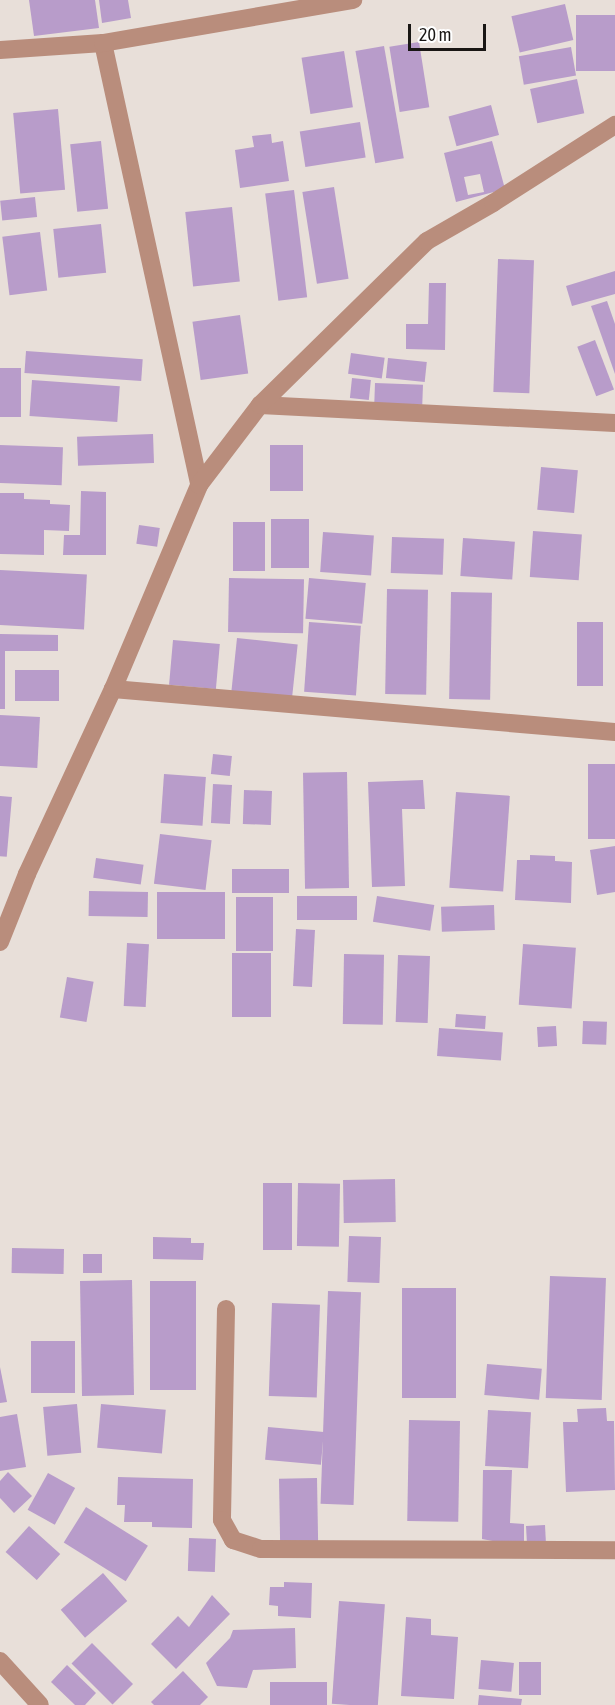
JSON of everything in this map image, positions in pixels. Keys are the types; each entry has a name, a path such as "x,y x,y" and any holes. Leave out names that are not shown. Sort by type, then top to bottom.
{"street":[{"path":"0,50 103,43 353,0"},
{"path":"103,43 199,485"},
{"path":"0,942 27,874 113,689 199,485 260,405 427,241 492,204 615,125"},
{"path":"260,405 615,423"},
{"path":"113,689 615,732"},
{"path":"225,1309 222,1520 233,1540 261,1549 615,1550"},
{"path":"0,1661 40,1705"}],"building":[{"path":"29,0 95,0 99,28 34,36"},
{"path":"99,0 128,0 131,18 102,23"},
{"path":"565,4 573,40 520,52 511,16"},
{"path":"576,15 615,15 615,71 576,71"},
{"path":"419,42 429,107 400,112 389,47"},
{"path":"384,46 404,158 375,163 355,51"},
{"path":"571,47 576,76 524,85 519,56"},
{"path":"344,51 353,107 310,114 302,58"},
{"path":"577,79 584,113 537,123 530,89"},
{"path":"491,105 499,135 457,146 448,116"},
{"path":"58,109 65,190 20,194 13,113"},
{"path":"360,122 366,158 305,167 300,132"},
{"path":"271,134 272,143 283,141 289,181 240,188 235,150 254,147 252,136"},
{"path":"101,141 108,209 77,212 70,144"},
{"path":"492,141 505,189 456,202 444,153","holes":["480,174 484,192 468,195 464,177"]},
{"path":"334,187 349,279 317,284 302,192"},
{"path":"294,190 307,297 278,301 265,194"},
{"path":"35,197 37,217 2,221 0,201"},
{"path":"232,207 240,282 193,287 185,212"},
{"path":"101,224 106,273 58,278 53,229"},
{"path":"40,232 47,291 9,295 2,237"},
{"path":"498,259 534,260 529,393 493,392"},
{"path":"615,271 615,294 572,306 566,286"},
{"path":"429,283 446,283 445,350 406,349 406,324 428,324"},
{"path":"607,301 615,324 615,374 591,306"},
{"path":"240,315 248,373 201,380 192,322"},
{"path":"595,340 614,389 596,396 577,347"},
{"path":"26,351 143,359 141,381 24,373"},
{"path":"351,353 385,358 382,379 348,374"},
{"path":"388,358 427,362 425,382 386,378"},
{"path":"0,368 21,368 21,417 0,417"},
{"path":"352,378 371,380 369,400 350,398"},
{"path":"32,380 120,386 117,422 29,416"},
{"path":"375,383 423,385 422,405 374,403"},
{"path":"153,434 154,463 78,466 77,437"},
{"path":"0,445 63,447 62,485 0,483"},
{"path":"270,445 303,445 303,491 270,491"},
{"path":"541,467 578,470 574,513 537,510"},
{"path":"81,491 106,492 106,555 63,555 64,535 80,535"},
{"path":"0,493 24,493 24,499 50,500 50,504 70,505 69,531 44,530 44,555 0,554"},
{"path":"271,519 309,519 309,568 271,568"},
{"path":"233,522 265,522 265,571 233,571"},
{"path":"139,525 160,528 157,547 136,544"},
{"path":"533,531 582,534 579,580 530,577"},
{"path":"323,532 374,536 371,575 320,572"},
{"path":"392,537 444,539 443,575 391,573"},
{"path":"463,538 515,542 512,580 460,576"},
{"path":"0,570 87,575 84,629 0,625"},
{"path":"229,578 304,579 303,633 228,632"},
{"path":"309,578 366,583 362,624 305,619"},
{"path":"387,589 428,590 426,695 385,694"},
{"path":"451,592 492,593 490,700 449,699"},
{"path":"309,622 361,626 356,695 304,692"},
{"path":"577,622 603,622 603,686 577,686"},
{"path":"0,634 58,635 58,651 5,651 5,709 0,709"},
{"path":"237,638 298,644 292,699 231,693"},
{"path":"173,640 220,644 216,689 169,685"},
{"path":"15,670 59,670 59,701 15,701"},
{"path":"0,715 40,717 37,768 0,766"},
{"path":"213,754 232,756 230,776 211,774"},
{"path":"588,764 615,764 615,839 588,839"},
{"path":"347,772 349,888 305,889 303,773"},
{"path":"164,774 206,777 202,826 161,823"},
{"path":"423,780 425,809 402,809 405,886 372,887 368,782"},
{"path":"213,784 232,785 230,824 211,823"},
{"path":"244,790 272,791 271,825 243,824"},
{"path":"456,792 510,796 503,892 449,888"},
{"path":"0,796 12,797 7,857 0,856"},
{"path":"160,834 212,840 206,890 154,884"},
{"path":"615,846 615,892 597,895 590,850"},
{"path":"530,855 555,856 555,861 572,862 571,903 515,900 517,860 530,860"},
{"path":"96,858 144,865 141,884 93,878"},
{"path":"232,869 289,869 289,893 232,893"},
{"path":"89,891 148,892 148,917 89,916"},
{"path":"157,892 225,892 225,939 157,939"},
{"path":"297,896 357,896 357,920 297,920"},
{"path":"377,896 434,905 430,931 373,922"},
{"path":"236,897 273,897 273,951 236,951"},
{"path":"494,905 495,930 442,932 441,907"},
{"path":"296,929 315,930 312,987 293,986"},
{"path":"127,943 149,944 146,1007 124,1006"},
{"path":"523,944 576,948 572,1009 519,1005"},
{"path":"232,953 271,953 271,1017 232,1017"},
{"path":"344,954 384,955 383,1025 343,1024"},
{"path":"398,955 430,956 428,1023 396,1022"},
{"path":"67,977 94,982 86,1022 60,1017"},
{"path":"456,1014 486,1016 485,1029 455,1027"},
{"path":"583,1021 607,1022 606,1045 582,1044"},
{"path":"556,1026 557,1046 538,1047 537,1027"},
{"path":"439,1028 503,1032 501,1060 437,1056"},
{"path":"395,1179 396,1222 344,1223 343,1180"},
{"path":"263,1183 292,1183 292,1250 263,1250"},
{"path":"298,1183 340,1184 339,1247 297,1246"},
{"path":"349,1236 381,1237 379,1283 347,1282"},
{"path":"153,1237 191,1238 191,1243 204,1243 203,1260 153,1259"},
{"path":"12,1248 64,1249 64,1274 12,1273"},
{"path":"83,1254 102,1254 102,1273 83,1273"},
{"path":"550,1276 606,1278 602,1400 546,1398"},
{"path":"132,1280 134,1395 82,1396 80,1281"},
{"path":"150,1281 196,1281 196,1390 150,1390"},
{"path":"402,1288 456,1288 456,1398 402,1398"},
{"path":"328,1291 361,1292 354,1505 321,1504"},
{"path":"272,1303 320,1305 317,1398 269,1396"},
{"path":"31,1341 75,1341 75,1393 31,1393"},
{"path":"487,1364 542,1369 539,1400 484,1395"},
{"path":"0,1367 7,1402 0,1403"},
{"path":"77,1404 81,1453 47,1456 43,1407"},
{"path":"101,1404 166,1410 162,1453 97,1448"},
{"path":"606,1408 607,1421 614,1421 615,1490 566,1492 563,1422 578,1422 577,1409"},
{"path":"488,1410 531,1412 528,1468 485,1466"},
{"path":"17,1414 26,1467 0,1471 0,1417"},
{"path":"409,1420 460,1421 458,1522 407,1521"},
{"path":"268,1427 324,1432 321,1465 265,1460"},
{"path":"483,1470 512,1470 510,1523 524,1524 524,1547 482,1539"},
{"path":"8,1472 32,1496 14,1513 0,1498 0,1481"},
{"path":"48,1473 75,1488 55,1525 28,1510"},
{"path":"118,1477 193,1479 192,1528 152,1527 152,1522 124,1522 125,1505 117,1505"},
{"path":"317,1478 318,1541 280,1542 279,1479"},
{"path":"86,1507 148,1546 126,1581 64,1543"},
{"path":"545,1525 546,1545 527,1546 526,1526"},
{"path":"29,1526 60,1554 37,1580 6,1552"},
{"path":"189,1538 216,1539 215,1572 188,1571"},
{"path":"103,1573 127,1601 85,1638 61,1610"},
{"path":"284,1582 312,1583 311,1618 278,1616 278,1606 269,1605 270,1587 284,1587"},
{"path":"212,1595 230,1614 176,1669 151,1644 178,1616 189,1627"},
{"path":"339,1601 385,1604 378,1705 332,1704"},
{"path":"406,1617 431,1619 431,1635 458,1637 454,1699 401,1696"},
{"path":"295,1628 296,1668 253,1670 247,1688 217,1686 206,1663 230,1638 233,1630"},
{"path":"92,1643 133,1684 113,1705 71,1664"},
{"path":"481,1660 514,1663 511,1692 478,1689"},
{"path":"519,1662 541,1662 541,1695 519,1695"},
{"path":"67,1665 96,1693 85,1705 75,1705 51,1682"},
{"path":"183,1671 208,1697 200,1705 154,1705 151,1702"},
{"path":"270,1682 327,1682 327,1705 270,1705"},
{"path":"479,1695 522,1699 521,1705 478,1705"}]}
